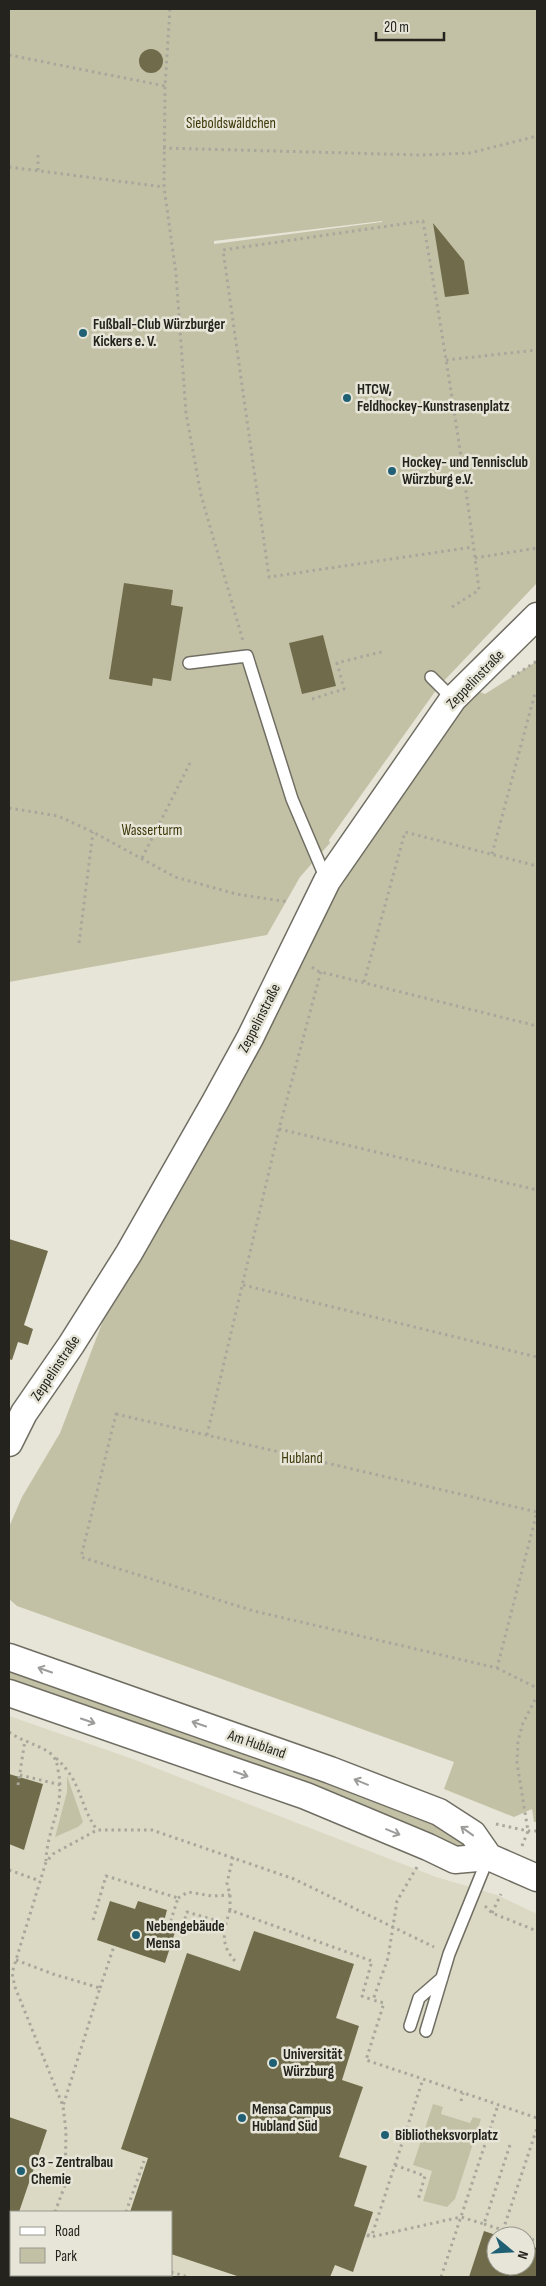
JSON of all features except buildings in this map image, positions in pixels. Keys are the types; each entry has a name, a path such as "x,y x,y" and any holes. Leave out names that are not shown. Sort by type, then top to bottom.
{"street":[{"name":"Zeppelinstraße","path":"9,1443 24,1413 71,1345 129,1253 250,1038 327,881 453,699 537,616"},
{"name":"Am Hubland","path":"9,1657 330,1770 439,1812 473,1834 489,1857"},
{"path":"9,1693 306,1796 455,1860 489,1857 537,1878"}],"lane":[{"path":"189,663 247,656 292,799 327,881"},
{"path":"431,677 453,699"},
{"path":"426,2032 449,1954 489,1857"},
{"path":"410,2026 419,1998 442,1978"}],"path":[{"path":"170,9 165,86 164,187 176,274 186,413 201,496 247,656"},
{"path":"9,55 165,86"},
{"path":"163,148 421,155 470,153 537,136"},
{"path":"38,155 38,172"},
{"path":"9,167 164,187"},
{"path":"452,607 479,590 475,558 446,360 424,221 222,250 269,577 473,547"},
{"path":"446,360 537,350"},
{"path":"475,558 537,548"},
{"path":"312,699 344,689 337,663 385,651"},
{"path":"492,854 535,693 537,694"},
{"path":"142,858 190,763"},
{"path":"9,808 58,816 93,832 175,877 236,894 314,906"},
{"path":"79,944 93,832"},
{"path":"364,982 405,832 537,866"},
{"path":"292,950 317,971 537,1026"},
{"path":"207,1435 279,1129 321,971"},
{"path":"279,1129 537,1190"},
{"path":"243,1286 537,1357"},
{"path":"497,1668 537,1512 116,1414 81,1557 254,1611 497,1668 537,1688"},
{"path":"521,1849 528,1832 517,1763 518,1741 523,1722 537,1696"},
{"path":"9,1732 56,1758 74,1778 88,1816 97,1830"},
{"path":"18,1786 26,1740"},
{"path":"56,1758 61,1786 59,1805 49,1839 46,1862 12,1973 15,1987 63,2106 66,2131 65,2185 56,2211"},
{"path":"20,1775 61,1786"},
{"path":"46,1862 53,1854 97,1830 152,1830 294,1879 449,1954"},
{"path":"528,1832 537,1831"},
{"path":"373,2000 388,1958 397,1901 428,1847"},
{"path":"234,1858 227,1883 230,1895 230,1910 225,1923 224,1939 227,1952 236,1962"},
{"path":"9,1870 40,1881"},
{"path":"93,1920 106,1876 178,1898"},
{"path":"171,1920 178,1898 188,1892 212,1896 230,1895"},
{"path":"492,1913 501,1894"},
{"path":"230,1910 372,1960 362,1996 384,2003 366,2060 537,2118"},
{"path":"166,1924 167,1920 183,1925 187,1912 225,1923"},
{"path":"63,2106 114,1946"},
{"path":"16,1960 53,1974 100,1988"},
{"path":"423,2079 372,2236 365,2235 372,2237 461,2217 490,2226"},
{"path":"461,2101 463,2093"},
{"path":"441,2277 498,2105"},
{"path":"504,2226 537,2128"},
{"path":"484,2224 510,2145"},
{"path":"126,2211 144,2160"},
{"path":"395,2166 426,2176 418,2200"},
{"path":"172,2275 188,2277"}],"shaded area":[{"name":"Universität Würzburg","path":"9,1716 130,1758 436,1877 497,1895 537,1914 537,2277 9,2277"}],"green space":[{"path":"9,9 537,9 537,583 439,686 329,840 330,843 300,877 267,935 9,982","holes":["382,222 214,244 214,241"]},
{"name":"Hubland","path":"537,661 537,1822 534,1822 532,1809 514,1817 444,1789 454,1762 17,1606 9,1599 9,1527 22,1497 60,1433 129,1253 292,950 464,686 485,694"},
{"path":"9,1669 239,1749 410,1814 466,1838 467,1850 9,1685"},
{"path":"67,1776 83,1822 78,1827 55,1837 67,1792"},
{"path":"433,2104 443,2107 441,2114 470,2123 473,2117 481,2119 455,2199 447,2207 423,2201 432,2171 413,2165"}],"place":[{"name":"Fußball-Club Würzburger Kickers e. V.","path":"83,333"},
{"name":"HTCW, Feldhockey-Kunstrasenplatz","path":"347,398"},
{"name":"Hockey- und Tennisclub Würzburg e.V.","path":"392,471"},
{"name":"Nebengebäude Mensa","path":"136,1935"},
{"name":"Universität Würzburg","path":"273,2063"},
{"name":"Mensa Campus Hubland Süd","path":"242,2118"},
{"name":"Bibliotheksvorplatz","path":"385,2135"},
{"name":"C3 - Zentralbau Chemie","path":"21,2171"}],"park label":[{"name":"Sieboldswäldchen","path":"231,123"},
{"name":"Wasserturm","path":"152,830"}]}
